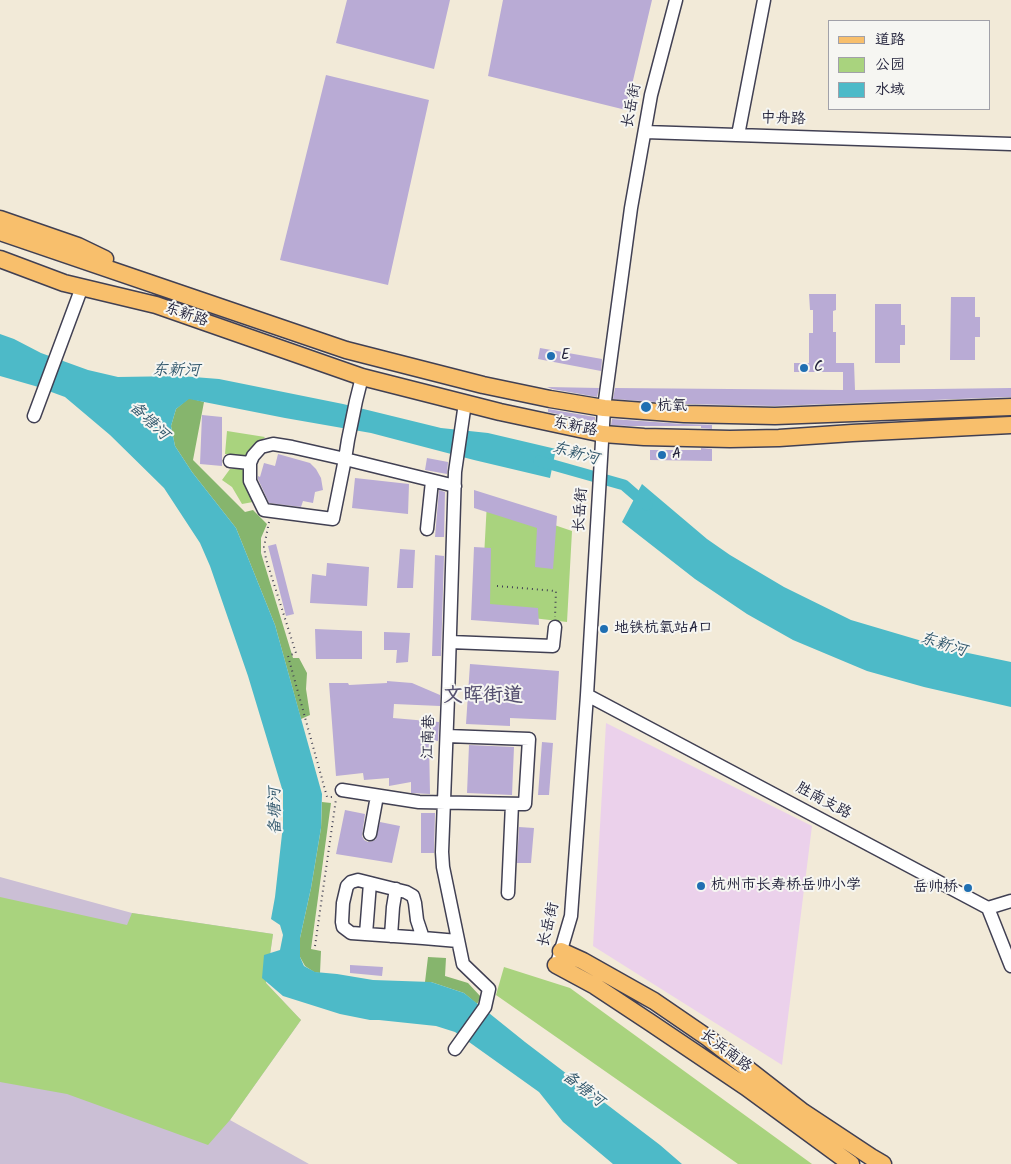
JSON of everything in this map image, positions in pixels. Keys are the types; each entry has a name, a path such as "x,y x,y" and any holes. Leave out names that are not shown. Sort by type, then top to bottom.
{"main road":[{"name":"东新路","path":"0,220 78,246 163,287"},
{"name":"东新路","path":"0,232 8,250 64,283 156,305"},
{"name":"东新路","path":"8,250 163,287 346,350 483,386 604,408 684,414 774,416 1011,407"},
{"name":"东新路","path":"8,250 156,305 362,377 500,412 603,434 730,439 1011,425"},
{"name":"长浜南路","path":"558,958 595,986 746,1087 851,1164"},
{"name":"长浜南路","path":"558,958 590,965 654,1001 708,1038 803,1112 884,1164"}],"street":[{"name":"长岳街","path":"558,958 571,916 587,695 604,408 631,208 651,95 676,0"},
{"path":"738,135 764,0"},
{"name":"中舟路","path":"645,132 1011,144"},
{"path":"34,416 82,287"},
{"path":"362,377 348,440 345,459 333,519 264,510 250,481 250,463 261,447 273,444 345,459 455,486"},
{"name":"江南巷","path":"458,1045 485,1007 489,989 463,964 443,868 442,852 455,472 465,403"},
{"path":"230,461 250,463"},
{"path":"427,529 432,481"},
{"path":"450,642 553,646 555,627"},
{"name":"胜南支路","path":"587,695 988,908"},
{"path":"342,790 419,802 525,804 529,740 447,736"},
{"path":"370,834 377,796"},
{"path":"508,893 512,804"},
{"path":"423,938 419,928 413,896 396,889 358,880 346,886 342,922 343,927 351,933 458,941"},
{"path":"366,934 370,883"},
{"path":"391,936 396,889"},
{"path":"1011,901 988,908 1011,966"}],"path":[{"path":"271,511 264,547 266,559 296,653 288,656 327,797 336,798 315,946"},
{"path":"497,586 556,590 555,627"}],"shaded area":[{"name":"杭州市长寿桥岳帅小学","path":"606,723 812,826 782,1065 593,946"},
{"path":"0,877 132,913 273,934 266,983 301,1020 230,1120 309,1164 0,1164"}],"green space":[{"path":"189,398 204,402 193,460 245,512 253,510 267,524 261,538 261,553 293,658 299,658 307,673 306,689 310,715 301,719 275,625 236,528 192,472 175,446 171,426 176,409"},
{"path":"227,431 265,437 247,457 225,454"},
{"path":"230,469 244,469 253,502 242,504 232,487 222,480"},
{"path":"487,502 572,531 567,622 481,612"},
{"path":"322,802 331,803 311,949 321,951 320,973 314,972 305,966 300,957 300,938 321,828"},
{"path":"0,897 127,925 132,913 273,934 266,983 301,1020 230,1120 208,1145 67,1094 0,1082"},
{"path":"428,957 446,958 445,976 468,983 481,997 477,1004 464,993 431,982 425,982"},
{"path":"504,967 570,988 812,1164 738,1164 496,995"}],"water":[{"name":"备塘河","path":"0,334 41,353 88,370 118,377 181,376 219,379 343,404 441,428 488,433 556,449 550,478 371,433 189,399 176,409 171,426 175,446 192,472 236,528 275,625 322,794 321,828 300,938 300,957 304,966 315,972 373,980 431,982 464,993 682,1164 613,1164 563,1122 539,1092 455,1032 436,1026 370,1020 340,1014 283,996 262,978 264,955 280,950 283,935 280,925 271,919 283,825 283,792 248,676 210,566 200,543 164,488 110,435 65,397 0,376"},
{"path":"642,484 707,539 730,555 784,587 851,620 949,649 1011,662 1011,707 924,687 867,671 793,640 747,614 695,579 622,522"}],"building":[{"path":"347,0 450,0 434,69 336,43"},
{"path":"503,0 652,0 626,110 488,76"},
{"path":"326,75 429,100 388,285 280,260"},
{"path":"809,294 836,294 836,310 833,311 833,332 836,332 836,363 854,363 855,390 1011,388 1011,397 775,406 684,404 613,399 615,388 843,390 843,372 794,372 794,363 809,363 809,333 813,333 813,310 810,310"},
{"path":"951,297 975,297 975,317 980,317 980,337 975,337 975,360 950,360"},
{"path":"875,304 901,304 901,325 905,325 905,345 900,345 900,363 875,363"},
{"path":"540,348 602,359 601,373 601,371 538,359"},
{"path":"547,387 599,388 597,397"},
{"path":"548,409 595,417 595,422 548,412"},
{"path":"202,415 222,417 222,466 200,464"},
{"path":"612,419 723,425 712,425 712,429 701,428 701,426 611,425"},
{"path":"701,448 712,449 712,461 650,460 650,450 701,450"},
{"path":"278,454 310,463 316,469 321,478 323,490 315,492 313,503 303,501 301,507 269,503 258,476 260,477 264,463 275,466"},
{"path":"427,458 448,462 447,474 425,470"},
{"path":"355,478 409,484 408,514 352,508"},
{"path":"439,490 445,492 444,537 435,537"},
{"path":"474,490 557,516 553,569 535,567 537,528 474,508"},
{"path":"276,544 294,614 286,616 268,546"},
{"path":"474,547 491,548 490,604 538,608 539,625 471,620"},
{"path":"400,549 415,550 413,588 397,588"},
{"path":"435,555 444,556 441,656 432,656"},
{"path":"327,563 369,567 367,606 310,603 312,574 326,576"},
{"path":"315,629 362,631 362,659 316,659"},
{"path":"384,632 410,633 408,662 396,663 397,650 384,650"},
{"path":"470,664 559,671 556,720 510,718 510,726 466,724"},
{"path":"387,681 412,683 440,695 440,706 394,704 393,718 439,722 438,741 429,740 430,794 411,793 411,782 389,786 389,778 364,780 363,773 336,776 329,683 348,683 349,685 387,683"},
{"path":"542,742 553,743 549,795 538,795"},
{"path":"469,745 514,747 512,795 467,793"},
{"path":"345,810 365,814 362,836 368,842 376,839 380,822 400,826 392,863 336,854"},
{"path":"421,813 435,813 434,853 421,853"},
{"path":"519,827 534,828 531,863 517,863"},
{"path":"350,965 383,967 382,976 350,973"}],"waterway":[{"name":"东新河","path":"539,461 624,485 647,505"}],"place":[{"name":"E","path":"551,356"},
{"name":"C","path":"804,368"},
{"name":"杭氧","path":"646,407"},
{"name":"A","path":"662,455"},
{"name":"地铁杭氧站A口","path":"604,629"},
{"name":"杭州市长寿桥岳帅小学","path":"701,886"},
{"name":"岳帅桥","path":"968,888"}],"district":[{"name":"文晖街道","path":"483,698"}]}
